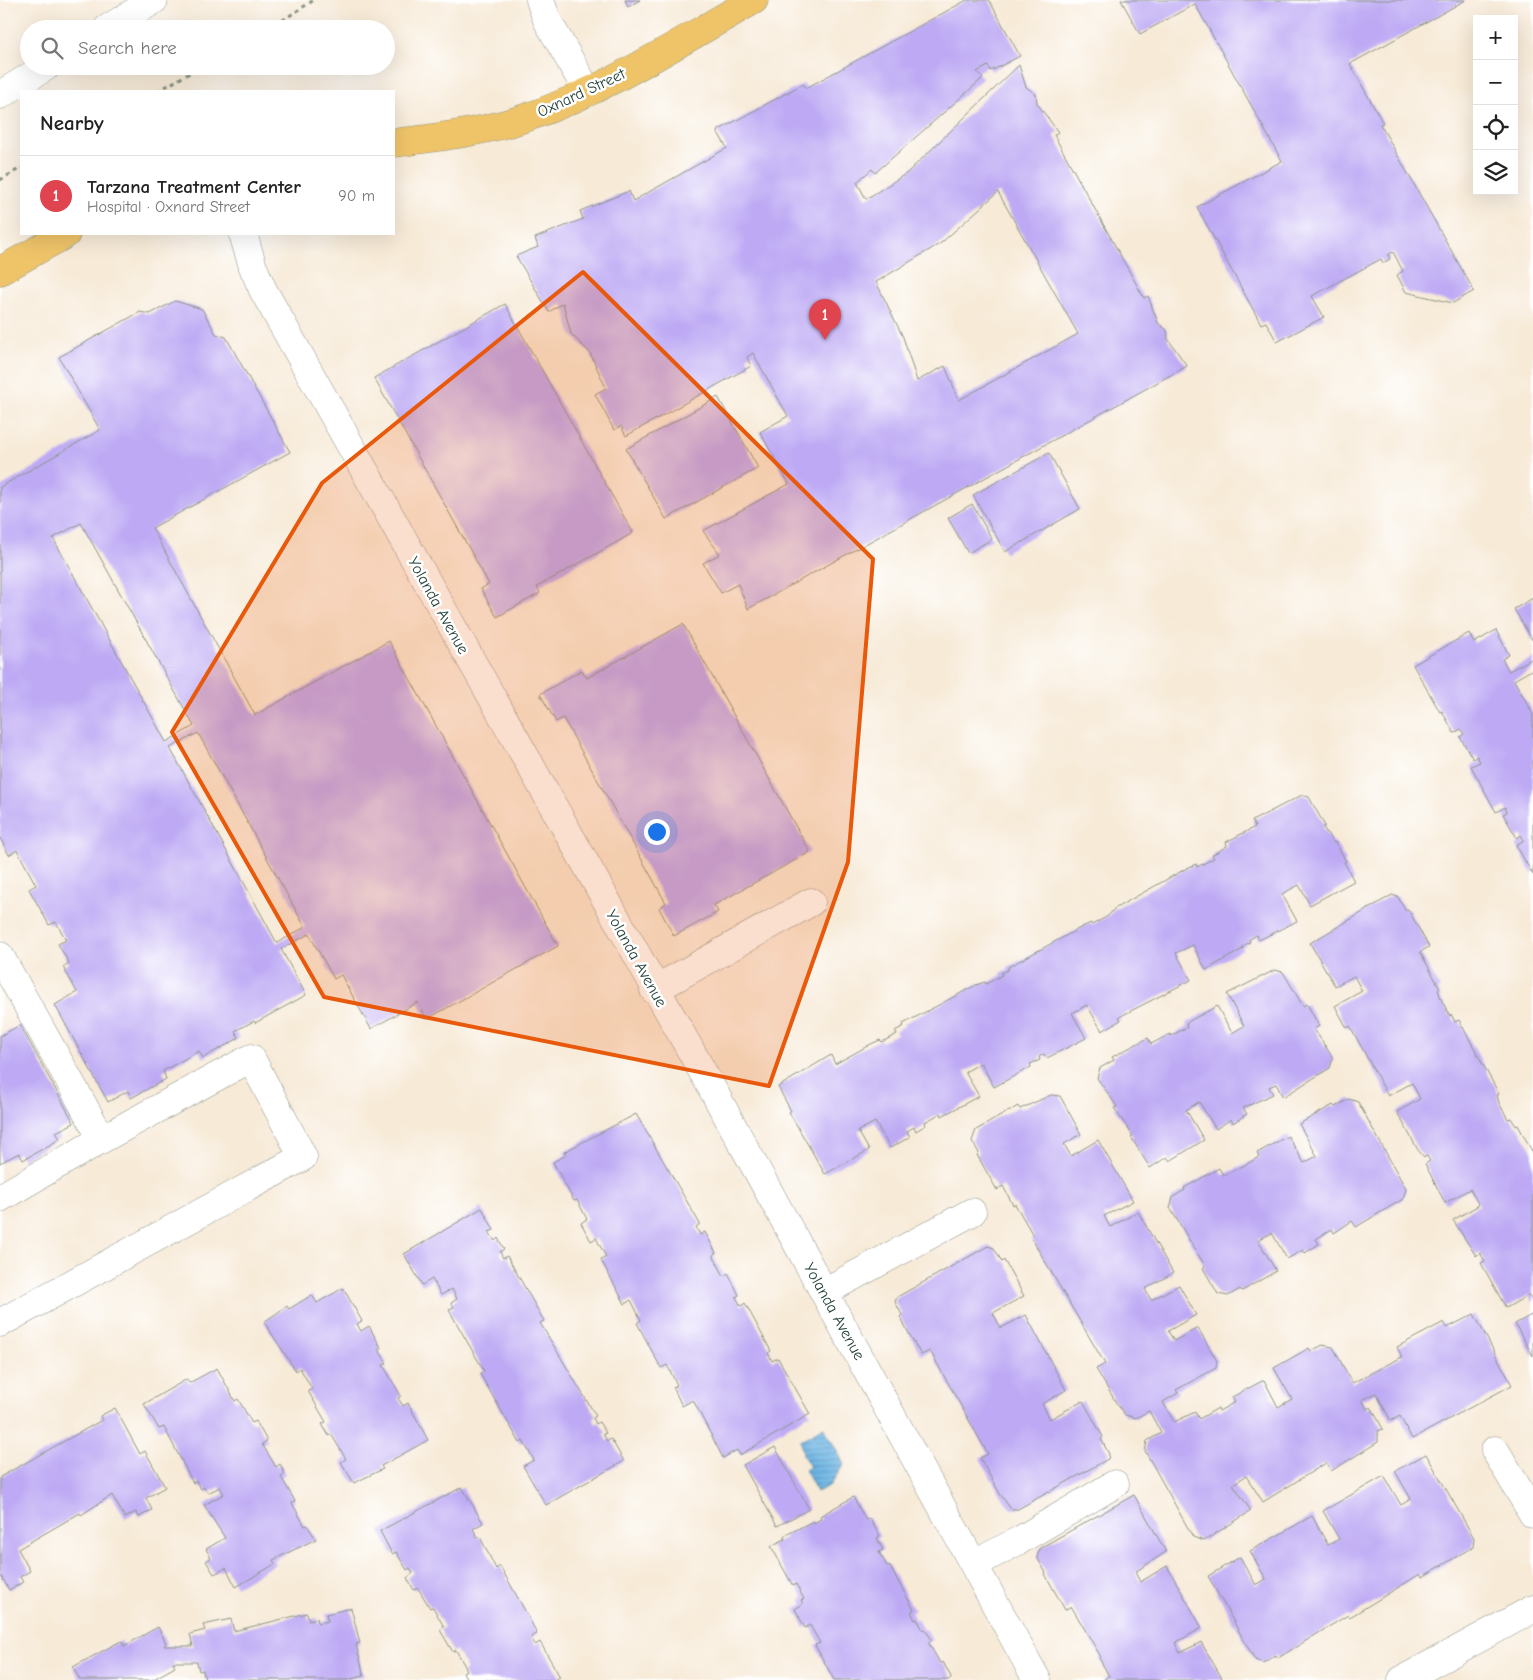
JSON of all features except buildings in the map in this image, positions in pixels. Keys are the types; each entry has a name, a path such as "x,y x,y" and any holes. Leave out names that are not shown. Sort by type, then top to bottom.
{"main road":[{"name":"Oxnard Street","path":"395,143 449,136 491,128 527,118 588,92 754,0"},
{"path":"0,270 64,235"}],"street":[{"path":"122,20 154,0"},
{"path":"540,0 547,20 588,92"},
{"path":"0,95 32,75"},
{"name":"Yolanda Avenue","path":"243,235 250,261 263,290 824,1292 1037,1680"},
{"path":"654,990 811,902"},
{"path":"0,956 102,1140"},
{"path":"0,1198 251,1058 302,1157 0,1323"},
{"path":"824,1292 972,1212"},
{"path":"1495,1450 1533,1514"},
{"path":"974,1564 1020,1540 1115,1484"},
{"path":"1412,1678 1533,1608"}],"path":[{"path":"283,20 314,0"},
{"path":"160,90 186,75"},
{"path":"0,180 20,169"}],"highlighted area":[{"path":"583,272 873,559 848,862 769,1086 324,997 172,732 322,483"}],"water":[{"path":"824,1427 844,1464 830,1485 817,1492 805,1470 810,1467 803,1455 801,1440"}],"place":[{"name":"Tarzana Treatment Center","path":"825,340"}]}
